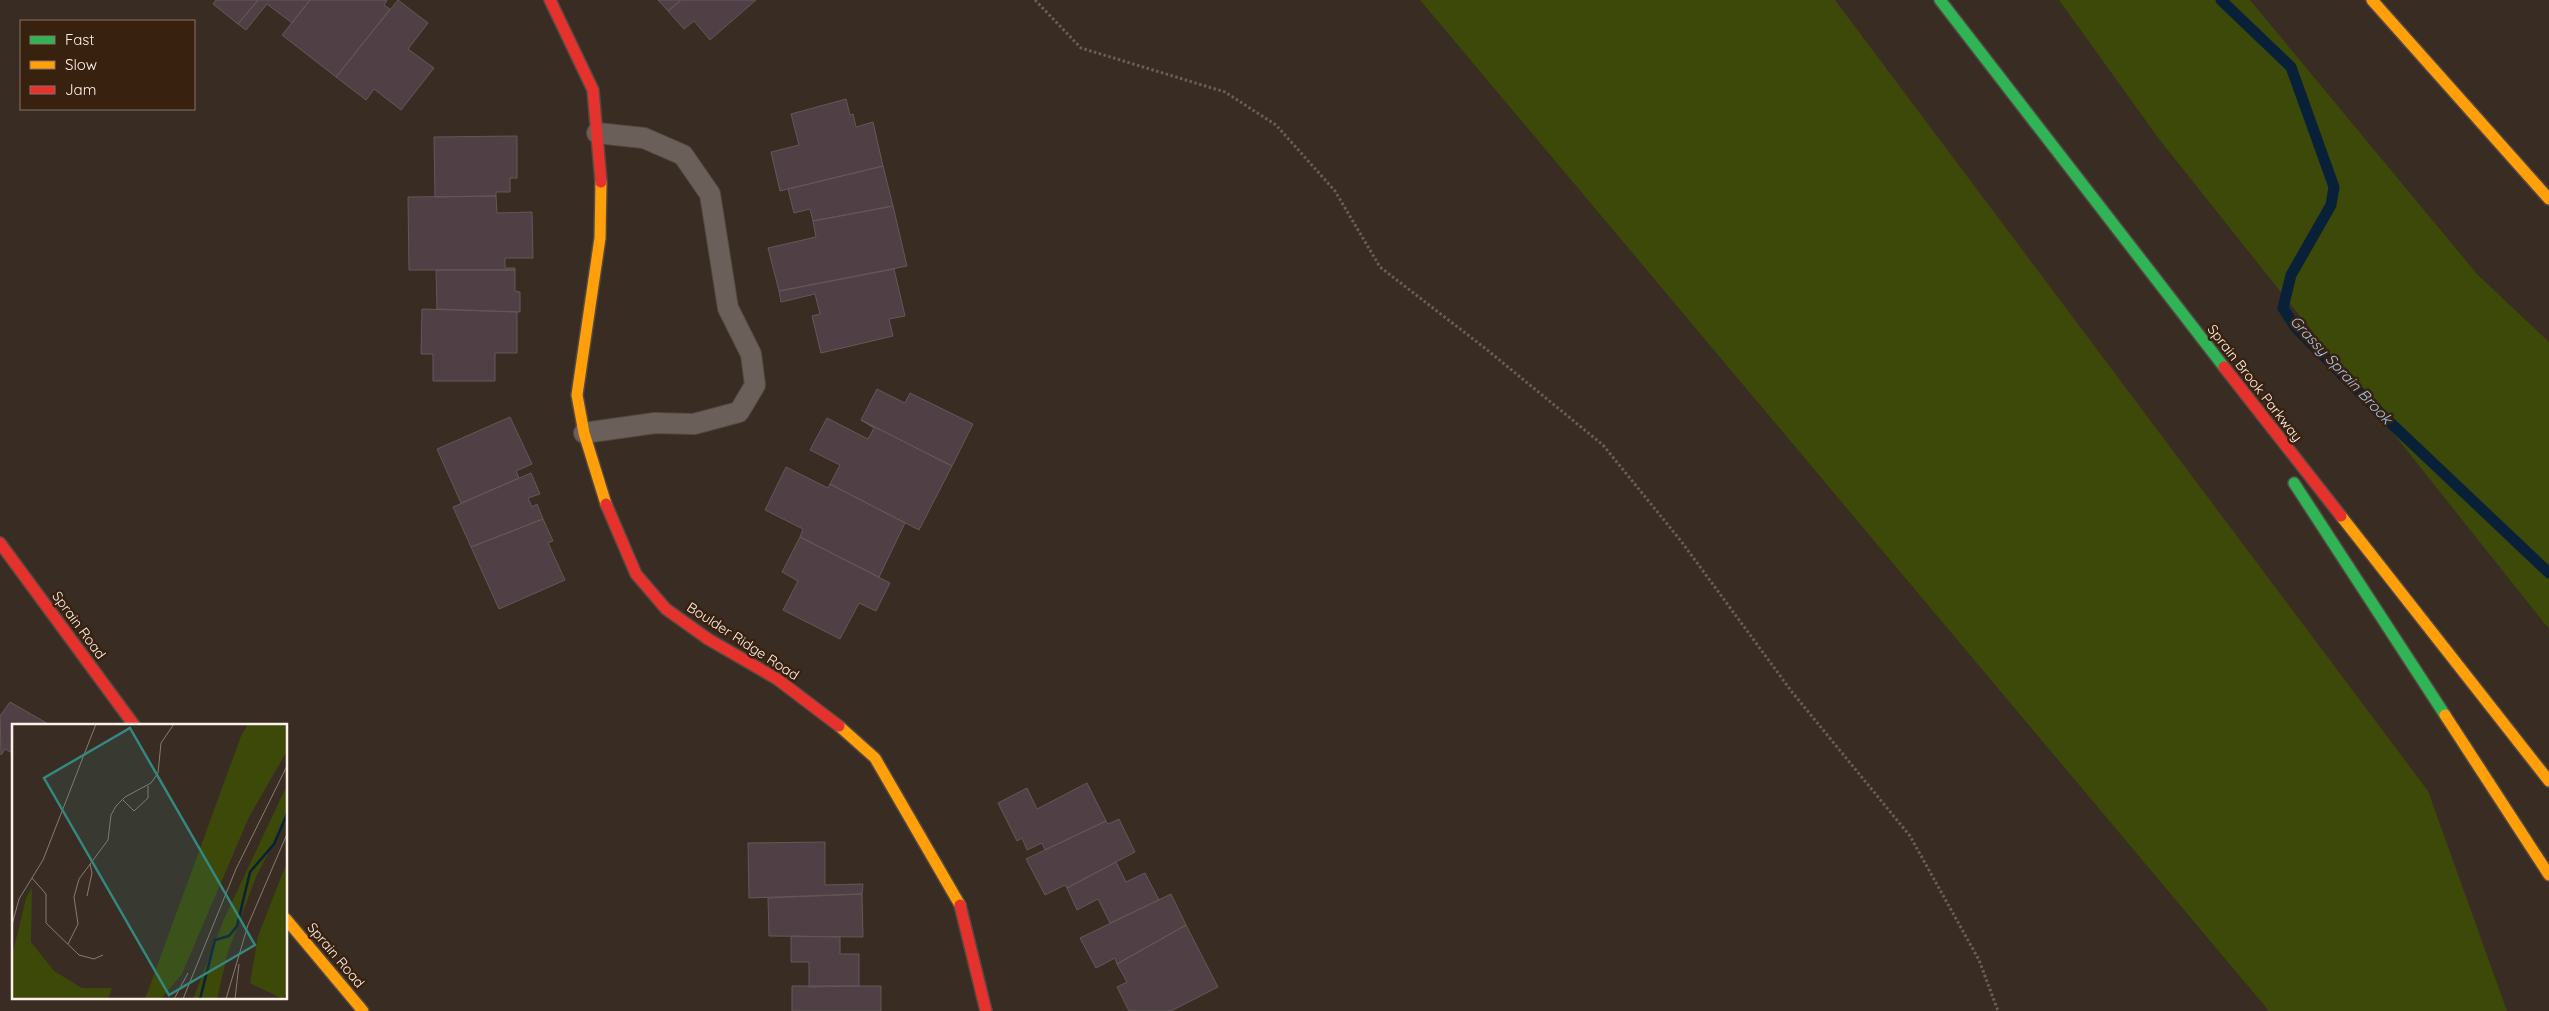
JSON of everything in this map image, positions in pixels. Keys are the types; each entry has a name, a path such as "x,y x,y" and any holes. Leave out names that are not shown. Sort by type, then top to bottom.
{"main road":[{"name":"Boulder Ridge Road","path":"550,0 593,90 601,171 600,238 577,395 584,433 614,526 636,574 666,609 708,639 777,679 830,718 875,758 963,910 986,1011"},
{"name":"Sprain Brook Parkway","path":"1940,0 2191,325 2549,781"},
{"path":"2372,0 2549,199"},
{"path":"2478,120 2525,156"},
{"path":"2191,325 2267,442"},
{"path":"2289,475 2549,875"},
{"name":"Sprain Road","path":"0,543 133,724"},
{"name":"Sprain Road","path":"288,921 364,1011"}],"lane":[{"path":"584,433 655,423 694,424 716,419 739,412 755,385 751,354 728,308 710,194 683,156 644,138 597,133"}],"path":[{"path":"1036,0 1081,48 1224,92 1276,125 1335,191 1380,267 1486,349 1603,445 1681,541 1792,692 1910,836 1979,960 1998,1011"}],"green space":[{"path":"1420,0 1835,0 2428,791 2507,1011 2269,1011"},
{"path":"2059,0 2250,0 2477,274 2549,342 2549,629 2159,139"}],"building":[{"path":"216,0 258,0 238,24 213,4"},
{"path":"258,0 310,0 292,23 267,4 246,30 238,24"},
{"path":"310,0 387,0 384,5 390,9 336,77 282,35"},
{"path":"398,0 428,23 408,49 434,68 401,110 374,89 366,100 336,77"},
{"path":"658,0 681,0 668,11"},
{"path":"681,0 756,0 710,40 694,21 684,29 668,11"},
{"path":"846,99 850,115 853,114 856,127 873,122 883,166 780,191 771,152 799,145 791,114"},
{"path":"517,136 517,178 510,178 510,192 496,192 496,196 435,197 434,137"},
{"path":"883,166 893,206 813,221 810,209 794,213 788,189"},
{"path":"496,196 497,213 532,212 533,258 505,258 505,268 515,268 515,270 409,270 408,197"},
{"path":"893,206 907,266 779,291 768,248 816,237 813,221"},
{"path":"894,269 905,316 889,319 893,336 821,353 812,316 820,314 815,294 781,302 779,291"},
{"path":"436,270 515,270 515,291 520,292 520,312 437,309"},
{"path":"422,309 517,312 517,353 495,353 495,381 433,381 433,354 421,354"},
{"path":"877,389 905,403 910,393 973,424 952,466 861,420"},
{"path":"510,417 532,464 516,471 519,478 461,503 437,449"},
{"path":"827,418 868,439 874,428 861,420 952,466 919,530 830,484 840,465 810,450"},
{"path":"786,467 828,488 830,484 905,523 879,577 800,537 803,529 765,510"},
{"path":"531,473 540,494 528,498 532,507 537,504 543,519 471,547 453,507"},
{"path":"543,519 553,541 548,543 565,580 499,609 471,547"},
{"path":"800,537 890,583 876,611 859,603 840,639 783,610 798,581 782,572"},
{"path":"10,702 48,724 12,724 12,753 5,749 1,755 0,716"},
{"path":"1087,783 1106,821 1045,850 1042,843 1027,850 1022,838 1017,841 998,803 1027,788 1037,809"},
{"path":"1119,819 1135,852 1067,888 1065,885 1045,895 1026,859 1106,821 1108,824"},
{"path":"825,842 825,885 863,884 862,894 749,898 748,843"},
{"path":"1116,862 1126,882 1145,873 1159,900 1110,923 1098,899 1077,910 1067,888"},
{"path":"862,894 863,937 769,936 768,898"},
{"path":"1171,894 1186,925 1117,964 1115,958 1096,968 1080,938"},
{"path":"1186,925 1218,987 1171,1011 1129,1011 1117,987 1127,982 1117,964"},
{"path":"791,936 840,937 840,954 859,954 859,986 809,987 809,962 791,962"},
{"path":"792,986 881,986 881,1011 792,1011"}],"waterway":[{"name":"Grassy Sprain Brook","path":"2221,0 2291,67 2334,187 2331,205 2291,275 2283,308 2296,328 2377,410 2549,573"}],"traffic: fast":[{"path":"1940,0 2224,367"},
{"path":"2294,483 2445,715"}],"traffic: slow":[{"path":"2372,0 2549,199"},
{"path":"601,182 600,238 577,395 584,433 606,504"},
{"path":"2341,516 2549,781"},
{"path":"2445,715 2549,875"},
{"path":"839,726 875,758 960,905"},
{"path":"288,921 363,1011"}],"traffic: jam":[{"path":"550,0 593,90 601,182"},
{"path":"2224,367 2341,516"},
{"path":"606,504 636,574 666,609 708,639 777,679 839,726"},
{"path":"0,543 133,724"},
{"path":"960,905 986,1011"}]}
